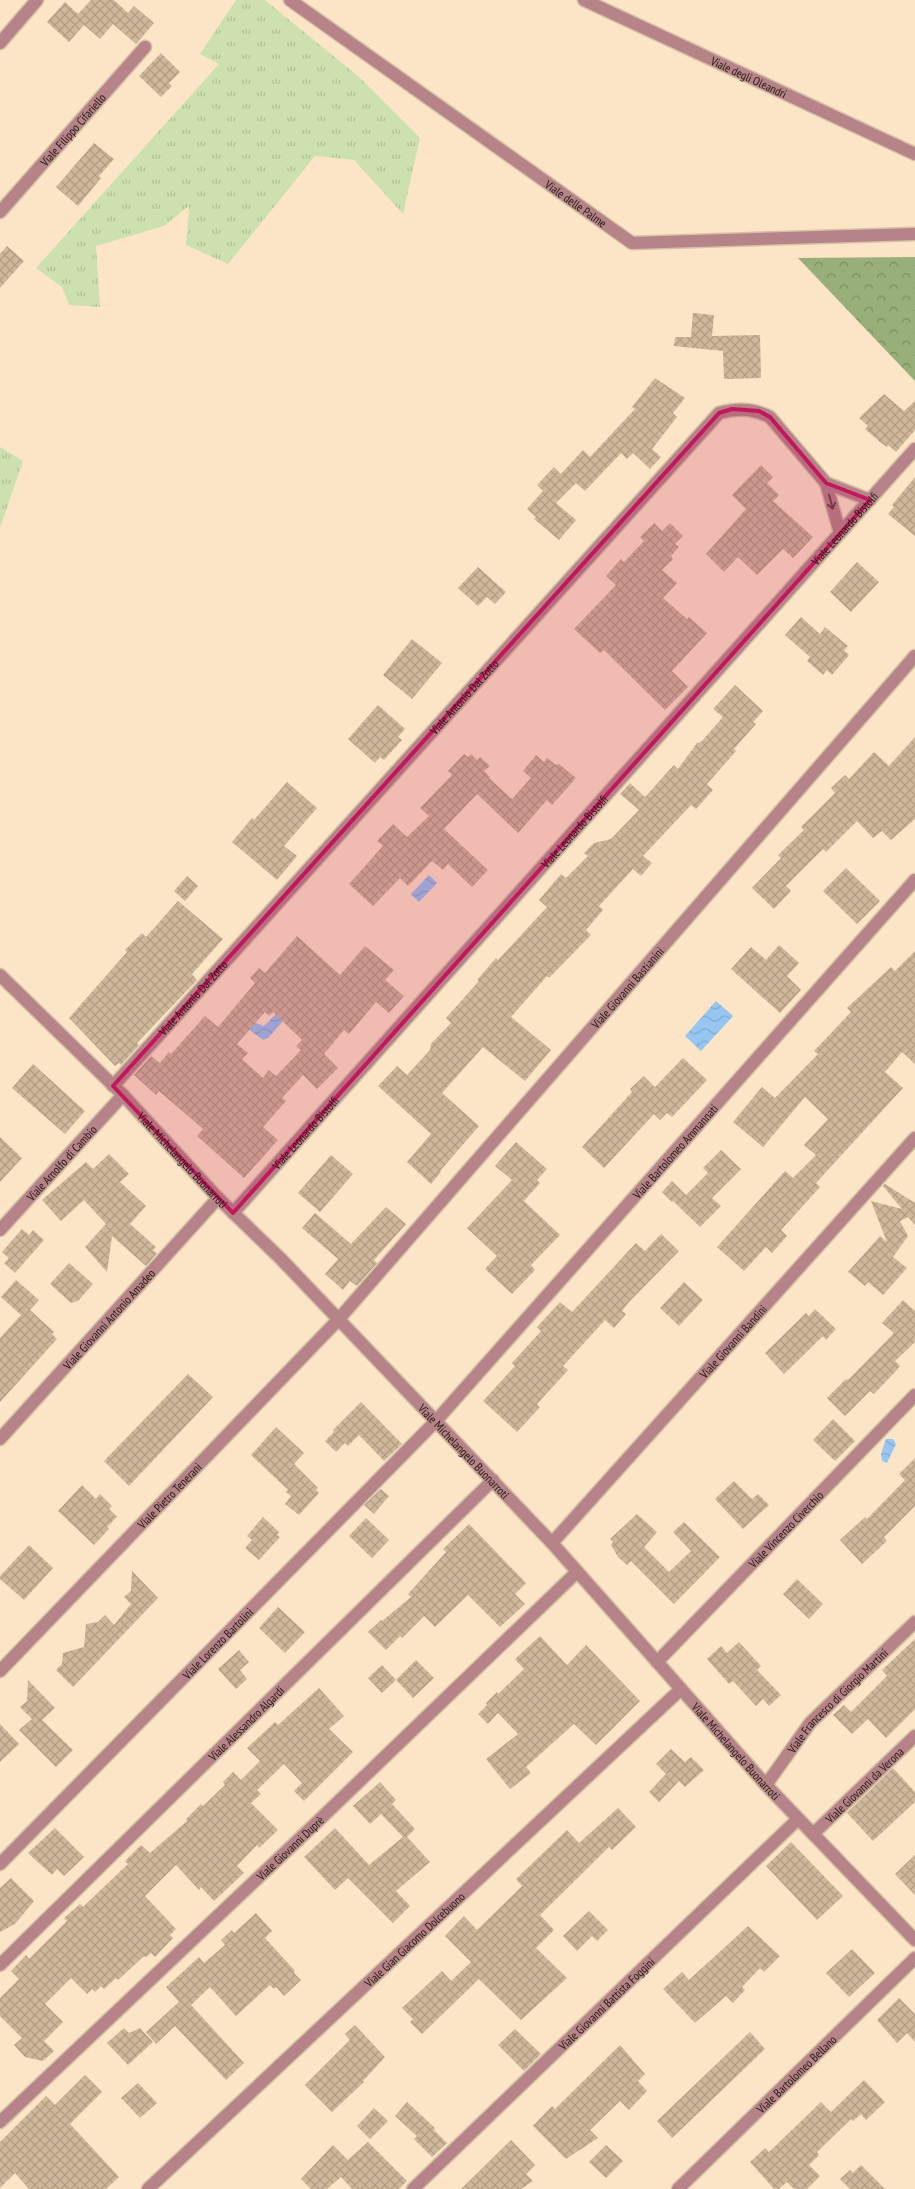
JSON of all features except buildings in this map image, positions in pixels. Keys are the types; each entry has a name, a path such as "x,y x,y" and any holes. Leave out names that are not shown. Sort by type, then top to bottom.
{"street":[{"path":"0,43 37,0"},
{"name":"Viale delle Palme","path":"290,0 632,243 915,234"},
{"name":"Viale degli Oleandri","path":"584,0 915,154"},
{"name":"Viale Filippo Cifariello","path":"0,212 144,47"},
{"name":"Viale Antonio Dal Zotto","path":"118,1090 719,413 732,409 758,411 770,417 826,483 840,533"},
{"name":"Viale Leonardo Bistolfi","path":"234,1213 915,449"},
{"name":"Viale Antonio Dal Zotto","path":"826,483 870,500"},
{"name":"Viale Giovanni Bastianini","path":"338,1320 915,656"},
{"name":"Viale Bartolomeo Ammannati","path":"435,1422 915,880"},
{"name":"Viale Michelangelo Buonarroti","path":"3,983 118,1090 218,1198 281,1259 552,1543 766,1785 912,1932"},
{"name":"Viale Arnolfo di Cambio","path":"0,1230 118,1090"},
{"name":"Viale Giovanni Bandini","path":"552,1543 915,1138"},
{"name":"Viale Giovanni Antonio Amadeo","path":"0,1439 218,1198"},
{"name":"Viale Pietro Tenerani","path":"0,1670 338,1320"},
{"name":"Viale Vincenzo Civerchio","path":"657,1662 915,1395"},
{"name":"Viale Lorenzo Bartolini","path":"0,1864 435,1422"},
{"name":"Viale Alessandro Algardi","path":"0,1966 492,1480"},
{"name":"Viale Giovanni Duprè","path":"0,2122 308,1831 577,1572"},
{"name":"Viale Francesco di Giorgio Martini","path":"766,1785 810,1723 915,1622"},
{"name":"Viale Gian Giacomo Dolcebuono","path":"148,2189 681,1689"},
{"name":"Viale Giovanni da Verona","path":"813,1834 915,1736"},
{"name":"Viale Giovanni Battista Foggini","path":"414,2189 798,1819"},
{"name":"Viale Bartolomeo Bellano","path":"678,2189 915,1958"}],"highlighted area":[{"path":"732,409 759,411 770,417 826,483 870,500 233,1213 113,1086 719,413"}],"green space":[{"path":"236,0 265,0 360,78 420,138 403,214 354,160 315,156 228,264 186,245 189,206 164,226 96,246 100,307 69,305 62,287 36,268 219,64 200,54"},
{"path":"915,257 915,381 798,258"},
{"path":"0,447 23,461 0,528"}],"water":[{"path":"429,875 437,883 419,902 411,894"},
{"path":"716,1001 733,1016 701,1051 685,1036"},
{"path":"276,1014 284,1020 268,1038 263,1040 247,1028 253,1022 264,1026"},
{"path":"886,1439 893,1439 896,1444 887,1463 882,1461 881,1454"}]}
